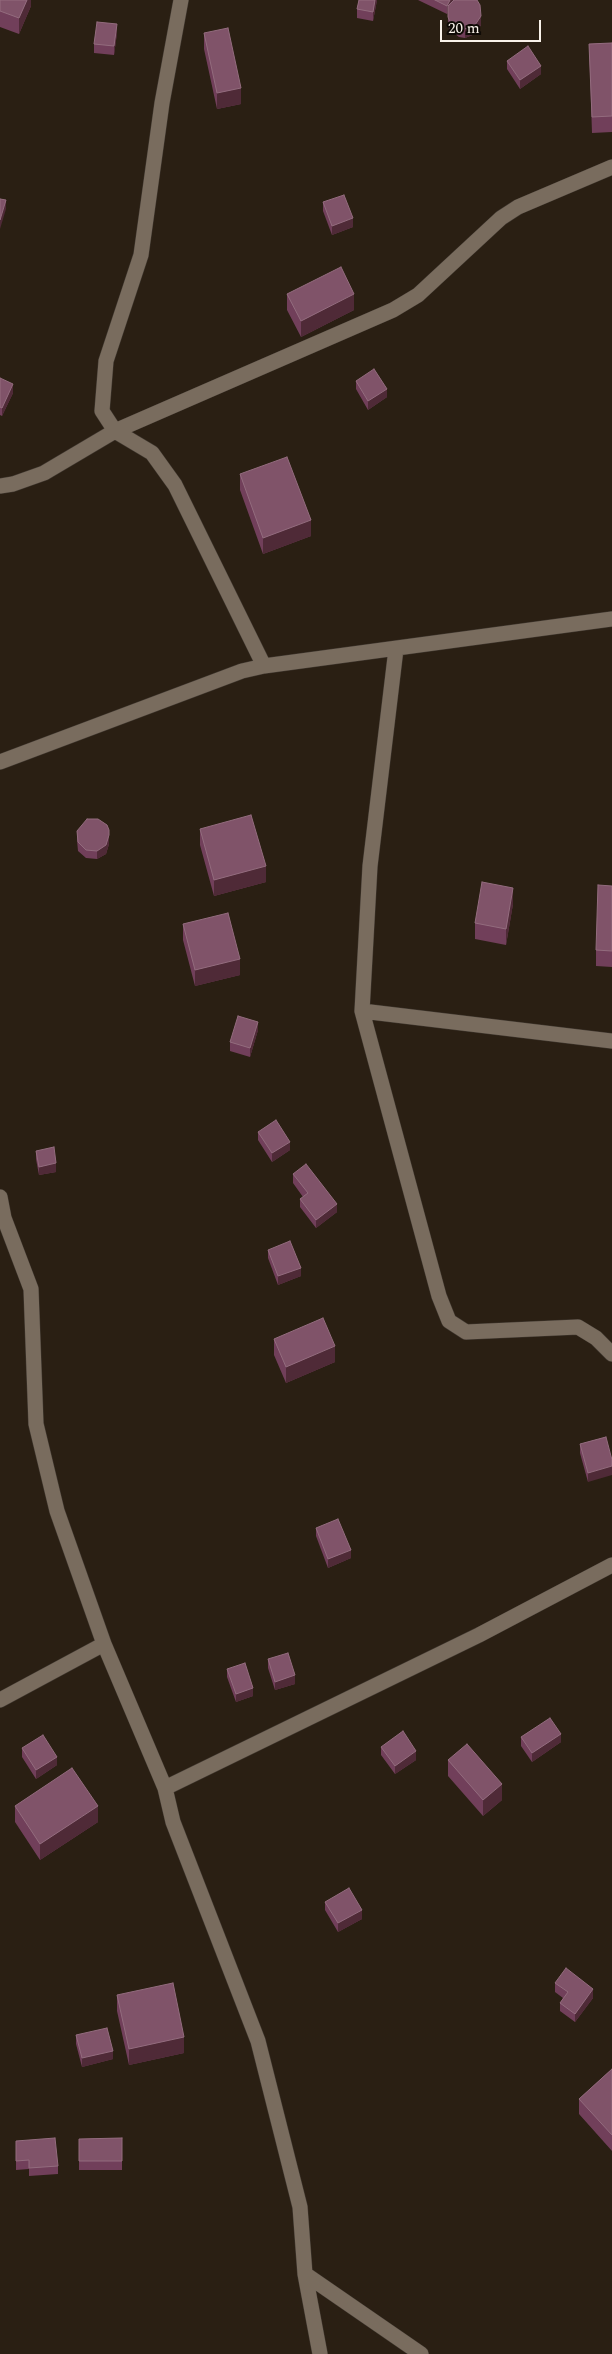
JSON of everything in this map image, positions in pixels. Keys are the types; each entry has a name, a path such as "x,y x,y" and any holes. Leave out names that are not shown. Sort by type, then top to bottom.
{"street":[{"path":"181,0 162,103 141,254 106,361 102,411 115,431 152,453 175,485 264,666"},
{"path":"0,500 6,485 44,473 115,431 393,310 418,295 501,218 518,207 612,167"},
{"path":"0,762 242,671 264,666 612,618"},
{"path":"396,649 370,866 362,1010 439,1296 449,1321 466,1332 578,1327 596,1338 612,1354"},
{"path":"362,1010 612,1041"},
{"path":"0,1197 4,1218 31,1289 36,1424 56,1511 104,1644 165,1788 173,1822 258,2042 300,2207 305,2274 320,2354"},
{"path":"165,1788 479,1635 612,1564"},
{"path":"0,1700 104,1644"},
{"path":"305,2274 421,2354"}],"building":[{"path":"0,0 27,0 19,18 0,11"},
{"path":"359,0 375,0 373,12 357,9"},
{"path":"435,0 450,0 447,6"},
{"path":"454,0 477,0 480,5 481,16 475,25 459,29 450,22 448,6"},
{"path":"97,22 117,24 114,46 94,44"},
{"path":"228,28 241,88 217,93 204,33"},
{"path":"612,43 612,116 592,117 589,44"},
{"path":"528,46 541,66 520,80 507,61"},
{"path":"344,195 353,218 332,226 323,202"},
{"path":"0,199 6,200 0,220"},
{"path":"341,267 354,294 301,321 287,294"},
{"path":"374,369 387,389 368,401 356,381"},
{"path":"0,378 13,384 2,408 0,407"},
{"path":"287,457 311,520 263,538 240,474"},
{"path":"251,815 266,866 214,880 200,829"},
{"path":"87,819 98,819 107,825 109,830 106,845 97,851 86,850 78,842 77,831"},
{"path":"482,882 513,888 506,929 475,923"},
{"path":"598,885 612,886 612,951 596,950"},
{"path":"228,913 240,959 195,970 183,924"},
{"path":"238,1016 258,1022 250,1048 230,1042"},
{"path":"276,1120 290,1142 272,1153 258,1132"},
{"path":"54,1147 56,1163 39,1167 36,1151"},
{"path":"306,1164 337,1204 316,1220 300,1199 308,1193 293,1174"},
{"path":"290,1241 301,1268 278,1276 268,1250"},
{"path":"323,1318 335,1346 286,1367 274,1339"},
{"path":"606,1437 612,1466 588,1473 580,1444"},
{"path":"338,1519 351,1550 328,1559 316,1528"},
{"path":"288,1653 295,1675 275,1682 268,1659"},
{"path":"245,1663 253,1688 236,1694 227,1669"},
{"path":"550,1718 561,1734 532,1753 521,1737"},
{"path":"403,1731 416,1751 395,1766 381,1747"},
{"path":"43,1735 57,1757 36,1770 22,1748"},
{"path":"467,1744 502,1784 483,1800 448,1760"},
{"path":"72,1768 98,1806 40,1844 15,1806"},
{"path":"349,1888 362,1910 338,1923 325,1902"},
{"path":"566,1968 593,1989 575,2014 560,2003 568,1992 555,1983"},
{"path":"173,1983 184,2037 129,2049 117,1995"},
{"path":"107,2028 113,2051 82,2058 76,2035"},
{"path":"612,2069 612,2135 579,2099"},
{"path":"55,2138 58,2166 29,2168 29,2160 16,2161 16,2141"},
{"path":"122,2138 122,2161 79,2161 79,2139"}]}
